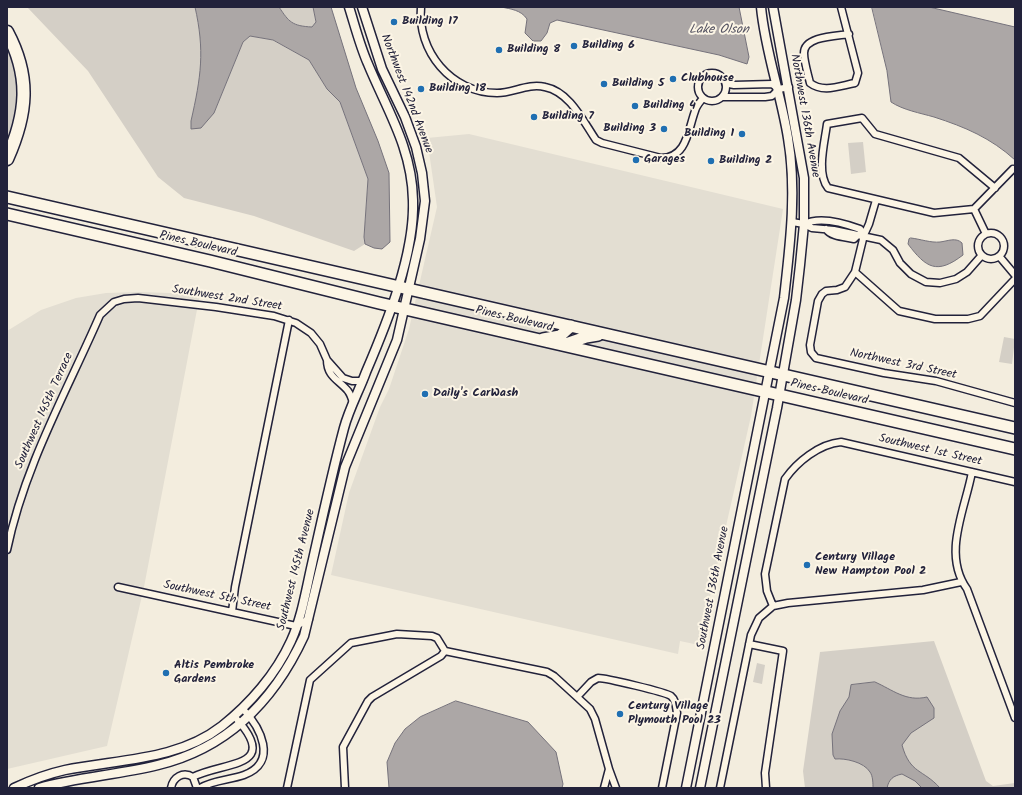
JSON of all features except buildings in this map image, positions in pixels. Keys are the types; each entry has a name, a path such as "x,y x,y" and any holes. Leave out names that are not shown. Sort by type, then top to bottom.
{"highway":[{"path":"7,32 20,63 24,92 21,123 7,159"},
{"name":"Pines Boulevard","path":"7,197 1015,428"},
{"name":"Pines Boulevard","path":"7,214 391,306 1015,449"},
{"path":"541,340 560,336 571,326"},
{"path":"563,345 586,337 605,334"}],"street":[{"name":"Northwest 142nd Avenue","path":"349,7 367,63 395,121 406,150 411,175 414,200 410,241 391,306"},
{"name":"Northwest 142nd Avenue","path":"362,7 382,69 405,117 416,147 422,173 424,208 420,239 405,308"},
{"path":"421,7 421,20 426,47 442,68 456,81 480,90 496,93 528,86 545,87 566,99 596,140 660,158 668,158 681,148 688,137 695,110 703,98"},
{"name":"Northwest 136th Avenue","path":"761,7 763,26 779,89 789,140 792,178 792,222 784,298 766,392"},
{"name":"Northwest 136th Avenue","path":"773,7 775,24 789,87 804,178 804,224 796,300 780,395"},
{"path":"841,7 849,34 858,72 855,83 822,90 816,88 810,83 804,51 807,44 813,40 849,34"},
{"path":"779,89 772,84 729,84 714,74 710,74 702,78 698,86 703,98 712,101 722,97 772,96 779,89 789,87"},
{"path":"722,78 726,86 722,97"},
{"path":"995,188 959,158 875,134 862,118 828,124 822,160 824,183 828,188 876,200 934,213 974,209 995,188 1013,169"},
{"path":"826,229 828,232 838,236 854,239 861,235 869,224 876,200"},
{"path":"974,209 986,234"},
{"path":"804,224 812,220 847,225 860,229 861,235 855,272 899,311 935,319 968,319 980,316 1015,278"},
{"path":"792,222 804,224 812,228 846,232 881,240 894,250 900,263 911,274 926,282 940,283 956,280 967,272 982,255"},
{"path":"846,232 847,225"},
{"path":"994,233 1003,241 1004,249 999,256 992,259 982,255 978,244 986,234 994,233"},
{"path":"999,256 1015,275"},
{"name":"Northwest 3rd Street","path":"855,272 845,287 822,294 818,301 810,346 811,352 816,358 884,373 936,381 1015,403"},
{"name":"Southwest 2nd Street","path":"106,308 114,302 124,299 138,298 216,307 289,320 304,328 317,339 327,360 329,371 333,378 348,390 355,400"},
{"name":"Southwest 145th Avenue","path":"14,788 35,778 65,770 155,756 180,749 200,740 220,728 243,709 282,659 290,644 296,626 343,432 391,306"},
{"name":"Southwest 145th Terrace","path":"7,550 14,520 30,471 67,384 100,315 106,308"},
{"name":"Southwest 145th Avenue","path":"39,788 68,780 156,766 183,758 205,749 250,716 276,685 293,660 304,636 345,467 373,394 390,360 405,308"},
{"path":"232,612 236,580 289,320"},
{"name":"Southwest 2nd Street","path":"327,360 343,378 352,381 363,381"},
{"name":"Southwest 136th Avenue","path":"686,788 766,392"},
{"path":"355,400 364,393 373,394"},
{"path":"700,788 780,395"},
{"name":"Southwest 1st Street","path":"773,606 766,586 765,574 785,479 798,464 830,444 841,442 1015,482"},
{"path":"972,472 955,552 961,582 967,590 1015,718"},
{"path":"720,788 750,644 756,623 765,612 773,606 788,602 923,590 961,582"},
{"name":"Southwest 5th Street","path":"118,587 296,626"},
{"path":"296,626 309,619"},
{"path":"287,788 310,680 346,647 357,641 397,634 432,636 437,638 445,651 547,672 554,676 590,709 595,719 616,788"},
{"path":"750,644 783,651 765,773 766,788"},
{"path":"345,788 343,747 368,701 372,697 441,656 445,651"},
{"path":"577,697 591,682 598,678 666,694 675,700 678,713 662,788"},
{"path":"193,777 198,788 244,775 258,764 262,757 264,741 257,725 243,709"},
{"path":"171,788 173,781 177,776 184,774 193,777 203,772 240,763 250,756 252,739 234,716"},
{"path":"604,788 609,769"}],"shaded area":[{"path":"27,7 195,7 201,51 197,91 191,121 214,113 243,42 250,36 272,40 309,60 327,89 340,102 368,179 364,237 365,244 354,251 254,216 184,198 158,177 88,71"},
{"path":"279,7 313,7 316,23 312,27 295,24 289,20"},
{"path":"7,40 12,50 21,101 7,149"},
{"path":"469,134 783,209 751,416 699,645 680,641 678,654 331,575 349,493 380,407 389,389 409,329 437,207 427,138"},
{"path":"863,142 866,172 851,174 848,143"},
{"path":"139,292 200,294 144,587 107,746 7,769 7,331 41,310 76,298 106,293"},
{"path":"1004,337 1015,339 1012,364 999,362"},
{"path":"934,641 986,781 993,786 1015,783 1015,788 805,788 803,771 820,652"},
{"path":"757,663 765,665 762,684 753,682"}],"water":[{"path":"195,7 279,7 289,20 295,24 312,27 316,22 313,7 331,7 356,88 378,141 389,173 390,242 382,249 374,248 365,244 364,237 368,179 340,102 327,89 309,60 273,40 250,36 243,42 214,113 201,128 191,129 191,121 199,77 201,51"},
{"name":"Lake Olson","path":"501,7 739,7 749,57 747,64 719,55 557,20 550,23 547,33 541,41 533,41 525,33 527,19 525,16 516,10"},
{"path":"872,7 929,7 1015,27 1015,160 997,145 967,129 906,109 891,102 887,71"},
{"path":"911,238 937,242 957,240 962,243 963,255 946,265 939,267 932,266 921,259 908,244 909,239"},
{"path":"875,682 906,697 927,697 934,708 934,718 911,733 902,745 905,754 913,766 940,788 922,788 915,781 902,774 892,778 887,788 873,788 873,780 867,769 859,763 844,759 835,759 833,755 832,734 840,711 849,697 851,685"},
{"path":"456,701 528,722 556,752 563,784 562,788 389,788 387,762 395,743 405,729 420,717"}],"place":[{"name":"Building 17","path":"394,22"},
{"name":"Building 6","path":"574,46"},
{"name":"Building 8","path":"499,50"},
{"name":"Clubhouse","path":"673,79"},
{"name":"Building 5","path":"604,84"},
{"name":"Building 18","path":"421,89"},
{"name":"Building 4","path":"635,106"},
{"name":"Building 7","path":"534,117"},
{"name":"Building 3","path":"664,129"},
{"name":"Building 1","path":"742,134"},
{"name":"Garages","path":"636,160"},
{"name":"Building 2","path":"711,161"},
{"name":"Daily's CarWash","path":"425,394"},
{"name":"Century Village New Hampton Pool 2","path":"807,565"},
{"name":"Altis Pembroke Gardens","path":"166,673"},
{"name":"Century Village Plymouth Pool 23","path":"620,714"}]}
